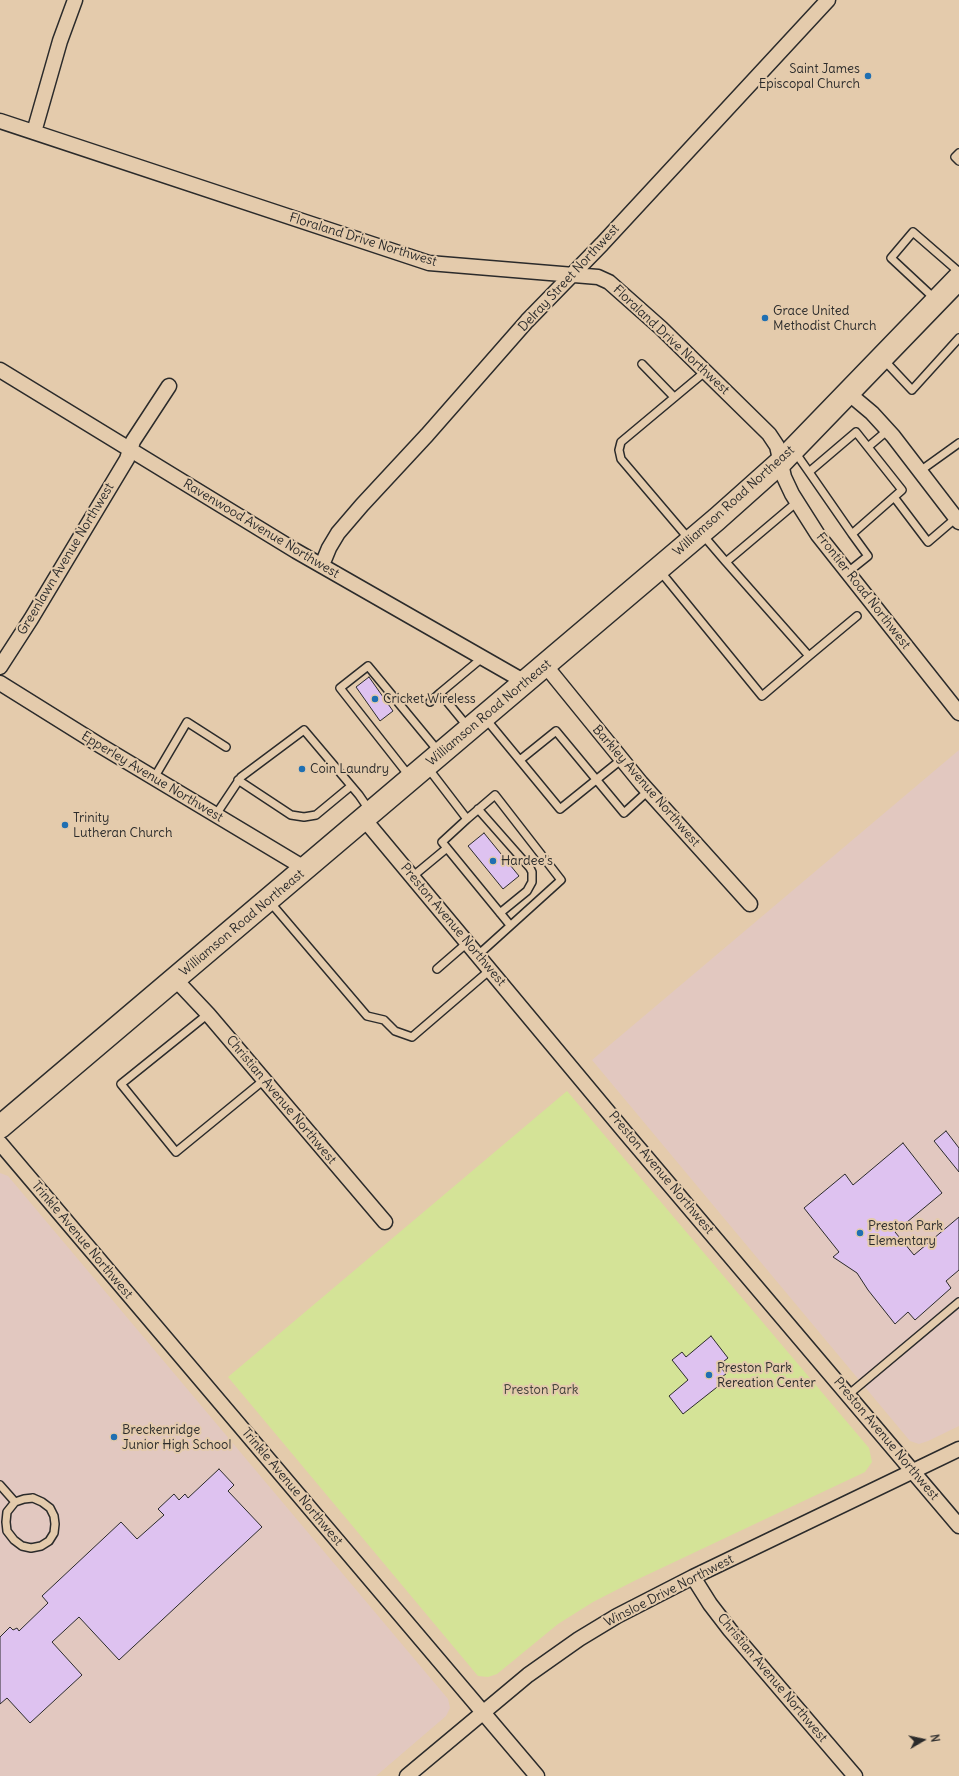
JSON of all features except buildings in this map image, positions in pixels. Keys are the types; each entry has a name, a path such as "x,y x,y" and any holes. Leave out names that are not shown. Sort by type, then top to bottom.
{"main road":[{"name":"Williamson Road Northeast","path":"0,1127 696,537 787,455 959,278"}],"street":[{"path":"34,132 60,41 75,0"},
{"name":"Delray Street Northwest","path":"322,565 329,548 338,533 527,321 828,0"},
{"name":"Floraland Drive Northwest","path":"0,121 429,263 449,266 481,267 598,277 609,282 706,370 769,434 777,446 787,455"},
{"name":"Ravenwood Avenue Northwest","path":"0,370 322,565 525,682"},
{"name":"Greenlawn Avenue Northwest","path":"0,667 31,619 123,466 137,434 169,386"},
{"path":"847,392 872,413 888,430 957,520"},
{"name":"Frontier Road Northwest","path":"787,455 784,478 818,535 959,713"},
{"name":"Barkley Avenue Northwest","path":"546,665 648,791 750,904"},
{"name":"Epperley Avenue Northwest","path":"0,683 215,816 306,869"},
{"name":"Preston Avenue Northwest","path":"368,816 412,877 959,1526"},
{"name":"Christian Avenue Northwest","path":"175,979 208,1014 385,1222"},
{"name":"Trinkle Avenue Northwest","path":"0,1143 537,1776"},
{"name":"Winsloe Drive Northwest","path":"407,1776 528,1675 579,1639 617,1616 693,1577 959,1449"},
{"name":"Christian Avenue Northwest","path":"693,1577 710,1604 730,1630 854,1776"}],"lane":[{"path":"959,153 955,157 959,162"},
{"path":"938,300 890,258 913,232 959,272"},
{"path":"882,358 912,390 959,338"},
{"path":"642,364 674,397"},
{"path":"706,370 621,442 619,450 621,459 696,537 726,562 809,656"},
{"path":"868,447 888,430"},
{"path":"809,472 856,432 902,490 852,534"},
{"path":"920,471 959,443"},
{"path":"787,455 809,472 868,556 848,572"},
{"path":"894,497 928,542 957,520"},
{"path":"726,562 797,502"},
{"path":"659,569 762,696 857,616"},
{"path":"430,702 482,658"},
{"path":"426,766 340,688 368,666 426,766 467,819"},
{"path":"440,693 520,760 560,809 622,760"},
{"path":"154,778 187,722 226,747"},
{"path":"215,816 238,780 304,730 351,786 368,816"},
{"path":"520,760 556,731 624,813 648,791"},
{"path":"238,780 291,816 304,817 316,815 351,786"},
{"path":"478,955 561,880 495,795 442,842 510,925"},
{"path":"478,809 532,872 532,882 527,891 500,913"},
{"path":"412,877 447,848"},
{"path":"268,900 366,1016 384,1020 395,1031 412,1037 490,970"},
{"path":"437,969 468,943"},
{"path":"208,1014 121,1084 176,1152 264,1080"},
{"path":"848,1395 959,1302"},
{"path":"0,1485 15,1502"},
{"path":"33,1498 50,1508 54,1516 55,1524 54,1533 49,1541 41,1546 31,1548 22,1546 14,1540 7,1531 6,1522 8,1512 15,1502 33,1498"}],"shaded area":[{"path":"959,750 959,1426 919,1444 910,1441 592,1060"},
{"name":"Breckenridge Junior High School","path":"0,1173 8,1176 448,1699 450,1708 446,1716 376,1776 0,1776"}],"green space":[{"name":"Preston Park","path":"567,1091 869,1448 872,1462 865,1472 634,1581 593,1602 558,1624 497,1674 488,1677 478,1676 228,1377"}],"place":[{"name":"Saint James Episcopal Church","path":"868,76"},
{"name":"Grace United Methodist Church","path":"765,318"},
{"name":"Cricket Wireless","path":"375,699"},
{"name":"Coin Laundry","path":"302,769"},
{"name":"Trinity Lutheran Church","path":"65,825"},
{"name":"Hardee's","path":"493,861"},
{"name":"Preston Park Elementary","path":"860,1233"},
{"name":"Preston Park Rereation Center","path":"709,1375"},
{"name":"Breckenridge Junior High School","path":"114,1437"}]}
